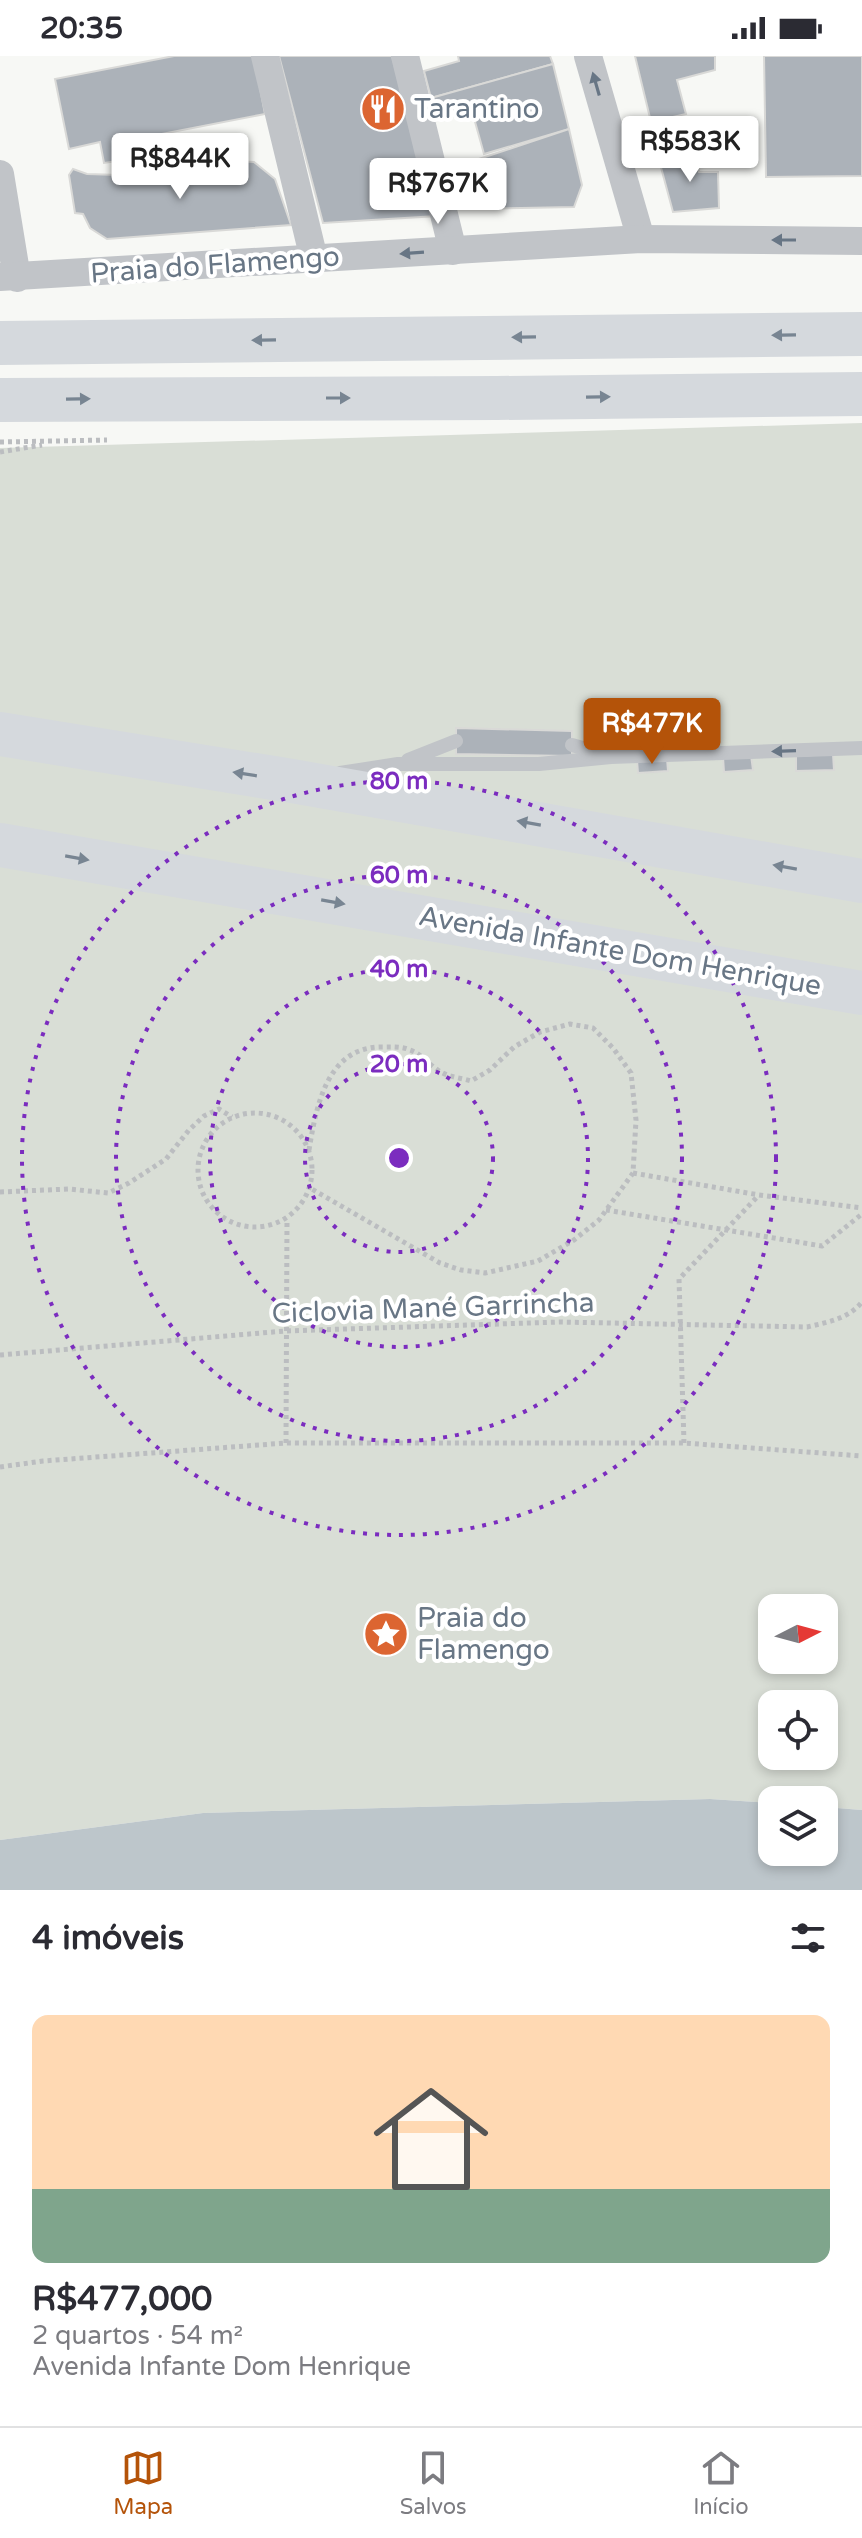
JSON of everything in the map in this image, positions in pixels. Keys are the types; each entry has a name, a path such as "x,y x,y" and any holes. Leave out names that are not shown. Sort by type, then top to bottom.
{"main road":[{"path":"0,343 862,334"},
{"path":"0,400 862,394"},
{"path":"0,734 292,781 862,881"},
{"name":"Avenida Infante Dom Henrique","path":"0,845 862,993"}],"street":[{"path":"265,56 314,259"},
{"path":"405,56 453,251"},
{"path":"588,56 641,239"},
{"path":"0,174 8,278"},
{"name":"Praia do Flamengo","path":"8,278 641,239 862,241"}],"lane":[{"path":"398,764 456,741"},
{"path":"572,745 611,757"},
{"path":"292,781 398,764 539,764 611,757 862,748"}],"path":[{"path":"0,452 55,442"},
{"path":"309,1150 316,1106 332,1075 348,1055 371,1047 412,1050 443,1074 471,1081 490,1070 514,1047 540,1032 570,1024 593,1028 631,1073 636,1120 633,1173 599,1220 574,1240 538,1261 485,1273 461,1270 440,1263 310,1188"},
{"path":"0,1192 69,1189 108,1193 166,1159 204,1116 219,1109 232,1117"},
{"path":"250,1113 269,1114 300,1134 309,1150 313,1169 310,1188 302,1206 287,1219 269,1227 250,1228 231,1223 215,1212 204,1196 198,1178 199,1160 205,1142 217,1127 232,1117 250,1113"},
{"path":"633,1173 862,1211"},
{"path":"684,1443 679,1279 759,1195"},
{"path":"606,1210 822,1246 862,1211"},
{"path":"286,1443 287,1219"},
{"name":"Ciclovia Mané Garrincha","path":"0,1355 285,1331 560,1322 807,1327 833,1321 854,1311 862,1302"},
{"path":"0,1467 286,1443 684,1443 862,1456"}],"shaded area":[{"path":"862,423 862,1810 838,1808 838,1786 758,1786 758,1802 710,1799 203,1813 0,1840 0,448"},
{"path":"710,1799 758,1802 758,1866 838,1866 838,1808 862,1810 862,1890 0,1890 0,1840 203,1813"}],"building":[{"path":"174,56 254,56 265,114 115,143 118,161 104,163 100,142 69,149 55,79"},
{"path":"279,56 392,56 437,216 323,223"},
{"path":"458,56 550,56 553,64 431,98 424,71 459,61"},
{"path":"635,56 715,56 715,70 677,80 686,114 651,122"},
{"path":"764,56 862,56 862,176 766,177"},
{"path":"553,64 569,129 484,154 472,111 437,121 431,98"},
{"path":"569,129 582,185 574,207 465,209 452,168"},
{"path":"695,153 699,172 718,172 719,208 673,212 659,160"},
{"path":"199,159 254,162 275,179 291,225 107,239 90,228 83,214 75,213 69,175 73,169 87,174 185,177"},
{"path":"456,728 572,731 572,756 456,754"},
{"path":"833,754 834,770 796,771 796,756"},
{"path":"751,755 753,770 724,772 723,757"},
{"path":"667,758 668,771 638,773 637,760"}],"place":[{"name":"Tarantino","path":"383,109"},
{"name":"Praia do Flamengo","path":"386,1634"}]}
